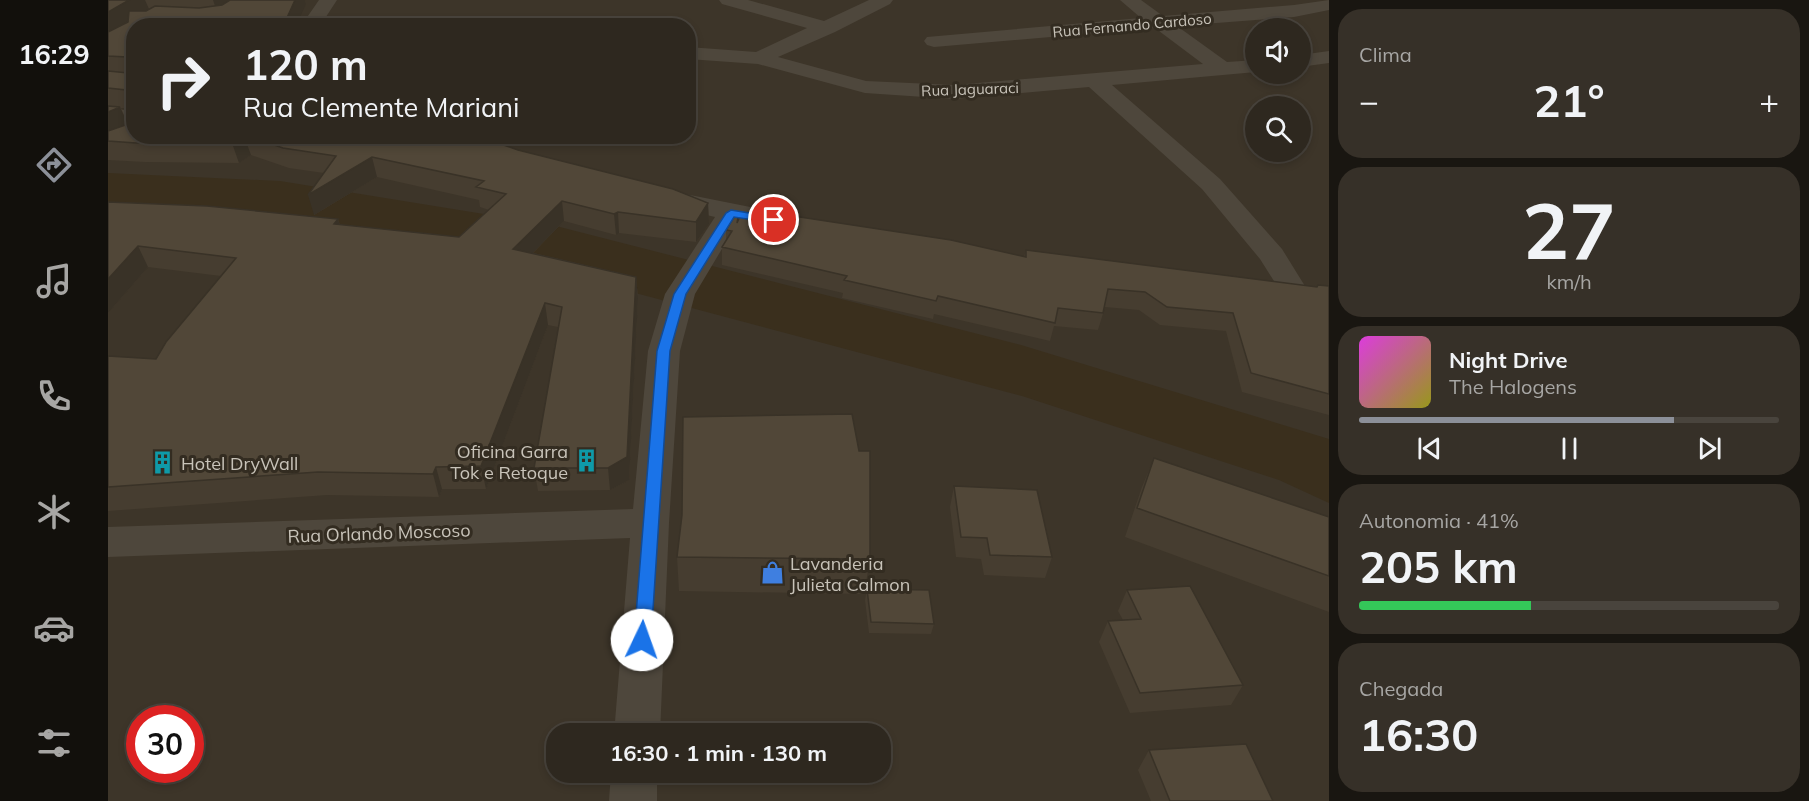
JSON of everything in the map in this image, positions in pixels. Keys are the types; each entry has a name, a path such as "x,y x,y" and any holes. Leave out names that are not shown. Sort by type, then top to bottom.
{"street":[{"path":"316,18 328,0"},
{"path":"728,0 828,28"},
{"path":"759,58 789,47 884,0"},
{"path":"1129,0 1224,70"},
{"name":"Rua Fernando Cardoso","path":"934,41 1294,11 1329,4"},
{"path":"782,14 789,47"},
{"name":"Rua Jaguaraci","path":"696,54 759,58 866,87 910,91 999,90 1245,67"},
{"path":"1311,59 1329,57"},
{"path":"1095,81 1210,184 1306,292 1262,288"},
{"path":"108,115 126,127"},
{"path":"643,194 731,213 805,225"},
{"path":"638,723 650,523 664,351 680,294 731,213"},
{"name":"Rua Orlando Moscoso","path":"108,542 650,523"},
{"path":"633,801 634,783"}],"shaded area":[{"path":"108,173 280,181 552,225 1021,345 1329,439 1329,503 1279,480 1022,396 643,295 370,228 108,205"}],"building":[{"path":"108,0 129,0 108,12"},
{"path":"230,0 295,0 287,18 128,18 129,11 146,11 155,6 199,8 222,5"},
{"path":"126,23 126,57 108,56 108,32"},
{"path":"108,71 126,73 126,90 108,88"},
{"path":"108,106 120,107 108,112"},
{"path":"126,125 126,142 108,141 108,131"},
{"path":"271,144 500,144 673,189 708,203 696,222 618,212 614,214 562,201 513,249 636,277 627,457 608,468 534,468 562,307 545,303 481,466 436,467 433,474 318,472 108,487 108,356 156,359 166,342 236,258 138,246 108,279 108,202 207,206 338,219 334,224 459,237 506,194 476,187 484,181 372,157 308,195 336,156"},
{"path":"754,210 951,240 1026,257 1026,250 1317,287 1318,285 1329,286 1329,394 1251,373 1233,313 1167,307 1145,292 1108,289 1103,313 1058,308 1055,323 938,296 936,301 844,280 847,276 722,247 732,231 726,230 735,215 738,217 737,223 741,214 748,216"},
{"path":"852,414 859,451 870,451 870,559 677,557 682,515 683,417"},
{"path":"1154,458 1329,517 1329,576 1137,508"},
{"path":"954,486 1037,490 1052,557 990,555 987,538 961,537"},
{"path":"1190,586 1243,685 1140,693 1108,621 1141,619 1127,590"},
{"path":"867,589 929,590 934,624 871,622"},
{"path":"1246,744 1273,801 1170,801 1149,750"}],"place":[{"name":"Oficina Garra Tok e Retoque","path":"586,461"},
{"name":"Hotel DryWall","path":"163,463"},
{"name":"Lavanderia Julieta Calmon","path":"772,573"}],"route":[{"path":"642,640 664,351 673,314 680,294 731,213 774,220"}]}
